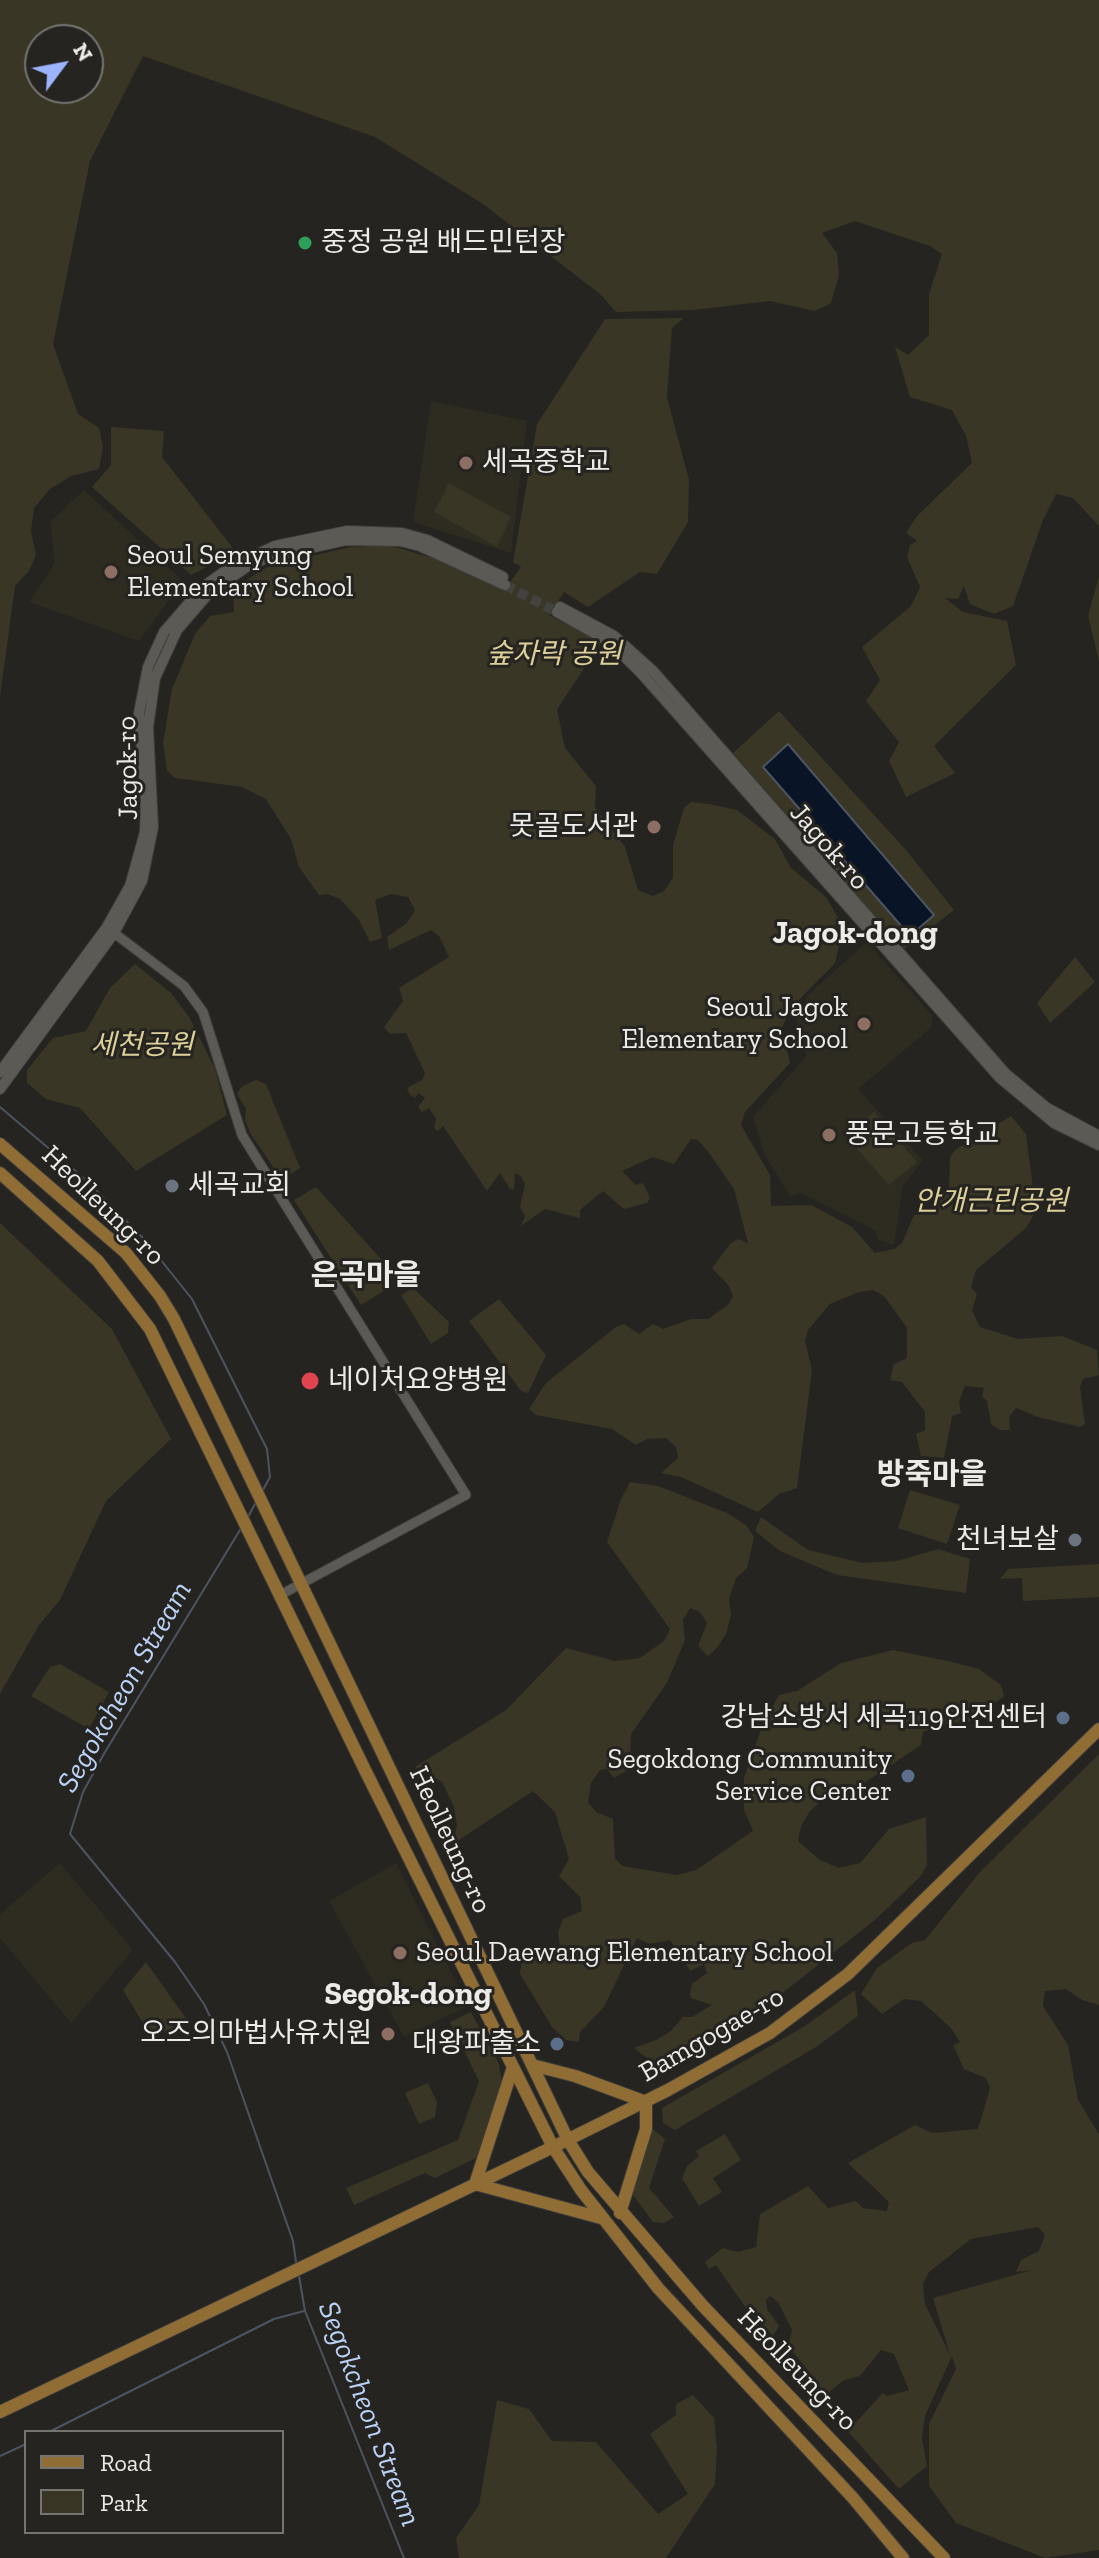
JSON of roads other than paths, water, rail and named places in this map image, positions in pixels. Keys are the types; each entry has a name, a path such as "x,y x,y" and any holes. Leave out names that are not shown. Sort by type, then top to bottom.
{"main road":[{"name":"Jagok-ro","path":"0,1072 107,927 130,886 145,832 146,801 139,729 148,667 175,617 203,587 232,566 275,546 347,531 402,533 427,540 506,583 420,546 400,541 346,540 269,557 249,565 208,594 177,630 155,678 148,727 154,800 152,845 142,881 114,933 2,1086"},
{"name":"Jagok-ro","path":"1099,1136 1047,1108 1005,1073 653,671 614,636 557,609 610,642 641,673 1000,1078 1054,1123 1099,1145"},
{"name":"Heolleung-ro","path":"0,1144 126,1253 152,1285 186,1344 247,1477 301,1583 568,2140 620,2213 703,2306 944,2558"},
{"name":"Heolleung-ro","path":"0,1173 88,1251 137,1307 164,1355 365,1770 553,2147 601,2218 658,2288 853,2498 903,2558"},
{"name":"Bamgogae-ro","path":"0,2412 646,2102 770,2033 824,1995 1099,1729"},
{"path":"532,2065 575,2076 646,2102 646,2129 620,2213"},
{"path":"513,2067 475,2184 601,2218"},
{"path":"865,2476 933,2558"},
{"path":"853,2498 914,2558"}],"street":[{"path":"114,933 184,986 203,1012 242,1135 466,1495 282,1594"}],"water":[{"path":"788,744 934,915 910,936 763,767"}],"waterway":[{"name":"Segokcheon Stream","path":"0,1107 86,1180 144,1239 192,1299 267,1449 270,1477 263,1490"},
{"name":"Segokcheon Stream","path":"248,1517 256,1502"},
{"name":"Segokcheon Stream","path":"240,1530 105,1752 83,1792 70,1834 175,1962 204,2004 227,2052 293,2241 296,2262"},
{"name":"Segokcheon Stream","path":"299,2276 305,2311 404,2558"},
{"path":"53,2430 274,2319 304,2311"},
{"path":"0,2456 24,2445"}],"tunnel":[{"path":"505,585 557,612"}],"place":[{"name":"중정 공원 배드민턴장","path":"305,243"},
{"name":"세곡중학교","path":"466,463"},
{"name":"Seoul Semyung Elementary School","path":"111,572"},
{"name":"못골도서관","path":"654,827"},
{"name":"Seoul Jagok Elementary School","path":"864,1024"},
{"name":"풍문고등학교","path":"829,1135"},
{"name":"세곡교회","path":"172,1186"},
{"name":"네이처요양병원","path":"310,1381"},
{"name":"천녀보살","path":"1075,1540"},
{"name":"강남소방서 세곡119안전센터","path":"1063,1718"},
{"name":"Segokdong Community Service Center","path":"908,1776"},
{"name":"Seoul Daewang Elementary School","path":"400,1953"},
{"name":"오즈의마법사유치원","path":"388,2034"},
{"name":"대왕파출소","path":"557,2044"}],"district":[{"name":"Jagok-dong","path":"855,934"},
{"name":"은곡마을","path":"366,1276"},
{"name":"방죽마을","path":"932,1475"},
{"name":"Segok-dong","path":"408,1995"}],"park label":[{"name":"숲자락 공원","path":"554,655"},
{"name":"세천공원","path":"142,1046"},
{"name":"안개근린공원","path":"991,1202"}]}
